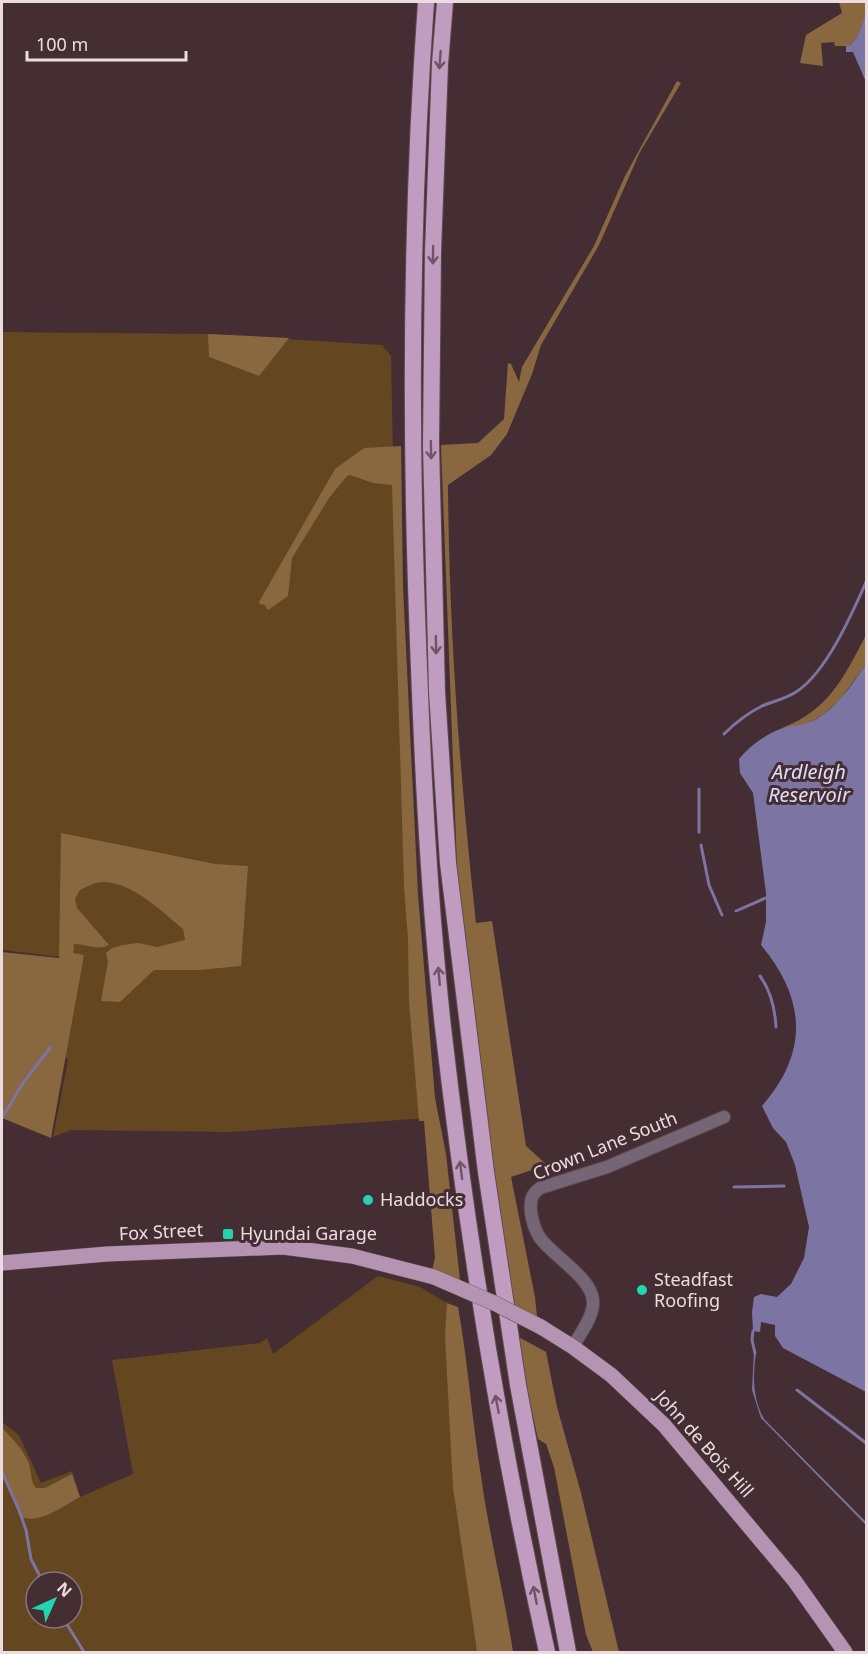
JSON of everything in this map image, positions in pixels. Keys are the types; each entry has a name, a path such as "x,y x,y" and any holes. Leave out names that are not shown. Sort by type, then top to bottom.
{"highway":[{"path":"426,2 414,249 412,438 420,714 430,868 443,1023 467,1221 495,1395 547,1653"},
{"path":"445,2 440,64 433,251 431,445 437,692 448,864 486,1172 518,1385 568,1653"}],"main road":[{"name":"Fox Street","path":"2,1263 107,1254 283,1247 352,1256 434,1277 494,1303"},
{"name":"John de Bois Hill","path":"494,1303 541,1327 573,1347 629,1390 679,1441 794,1580 845,1653"}],"street":[{"name":"Crown Lane South","path":"573,1347 591,1313 593,1300 589,1287 540,1238 533,1225 530,1199 533,1193 540,1188 607,1167 724,1117"}],"shaded area":[{"path":"839,2 866,2 864,20 857,37 850,46 835,46 834,42 821,43 823,66 800,63 806,35 842,13"},
{"path":"677,81 681,83 640,152 599,245 541,345 532,374 507,434 491,455 448,485 456,704 476,923 492,921 526,1146 547,1165 511,1177 537,1317 502,1298 458,893 441,445 478,443 504,419 508,363 511,364 519,382 522,367 594,246 625,176"},
{"path":"2,332 208,334 382,345 391,356 395,558 428,1118 231,1132 71,1130 53,1137 68,1060 50,1046 61,957 2,950"},
{"path":"208,334 289,338 259,376 209,357"},
{"path":"401,446 403,587 418,895 435,1098 446,1154 460,1280 432,1270 435,1258 424,1121 419,1121 409,1002 404,886 392,485 347,476 329,498 292,558 288,596 268,610 264,604 261,605 259,602 335,469 364,448"},
{"path":"866,635 866,664 839,701 824,714 803,726 782,728 798,721 823,702 842,678"},
{"path":"61,833 215,864 248,866 241,966 199,970 154,970 120,1002 101,1001 108,962 106,953 112,948 123,945 138,943 157,947 185,940 183,929 156,906 125,887 102,882 80,890 75,899 77,908 109,945 96,947 74,944 73,953 84,955 51,1138 2,1118 2,952 59,958"},
{"path":"378,1276 420,1287 447,1303 453,1488 477,1652 2,1652 2,1422 19,1435 41,1483 72,1471 80,1497 133,1474 112,1360 260,1343 267,1338 273,1354"},
{"path":"447,1303 458,1307 484,1498 513,1652 477,1652 453,1488 445,1336"},
{"path":"515,1335 546,1352 557,1407 581,1493 619,1652 593,1652 586,1635 554,1467 546,1444 538,1439"},
{"path":"2,1428 24,1454 36,1488 45,1488 72,1474 80,1497 43,1516 27,1518 20,1516 2,1474"}],"water":[{"path":"866,7 866,82 853,52 846,52 846,46 850,46 859,33"},
{"name":"Ardleigh Reservoir","path":"866,664 866,1392 783,1348 775,1336 775,1325 761,1322 760,1332 753,1331 754,1297 761,1294 777,1297 791,1284 804,1258 809,1227 795,1165 786,1142 773,1128 762,1106 788,1066 794,1046 796,1026 787,985 761,945 766,922 766,893 753,793 740,773 739,759 768,735 785,727 811,722 824,714 844,694"},
{"path":"754,1351 756,1352 755,1394 764,1419 866,1522 866,1525 761,1418 752,1390"}],"waterway":[{"path":"724,734 752,712 796,692 807,683 837,642 866,582"},
{"path":"699,789 699,832"},
{"path":"701,845 709,885 722,915"},
{"path":"736,911 768,897"},
{"path":"760,976 772,1000 776,1027"},
{"path":"2,1118 23,1083 50,1048"},
{"path":"734,1187 784,1186"},
{"path":"753,1331 752,1340 755,1353"},
{"path":"797,1390 866,1443"},
{"path":"2,1472 19,1510 26,1530 31,1559 37,1570"},
{"path":"70,1630 84,1652"}],"place":[{"name":"Haddocks","path":"368,1200"},
{"name":"Hyundai Garage","path":"228,1234"},
{"name":"Steadfast Roofing","path":"642,1290"}]}
